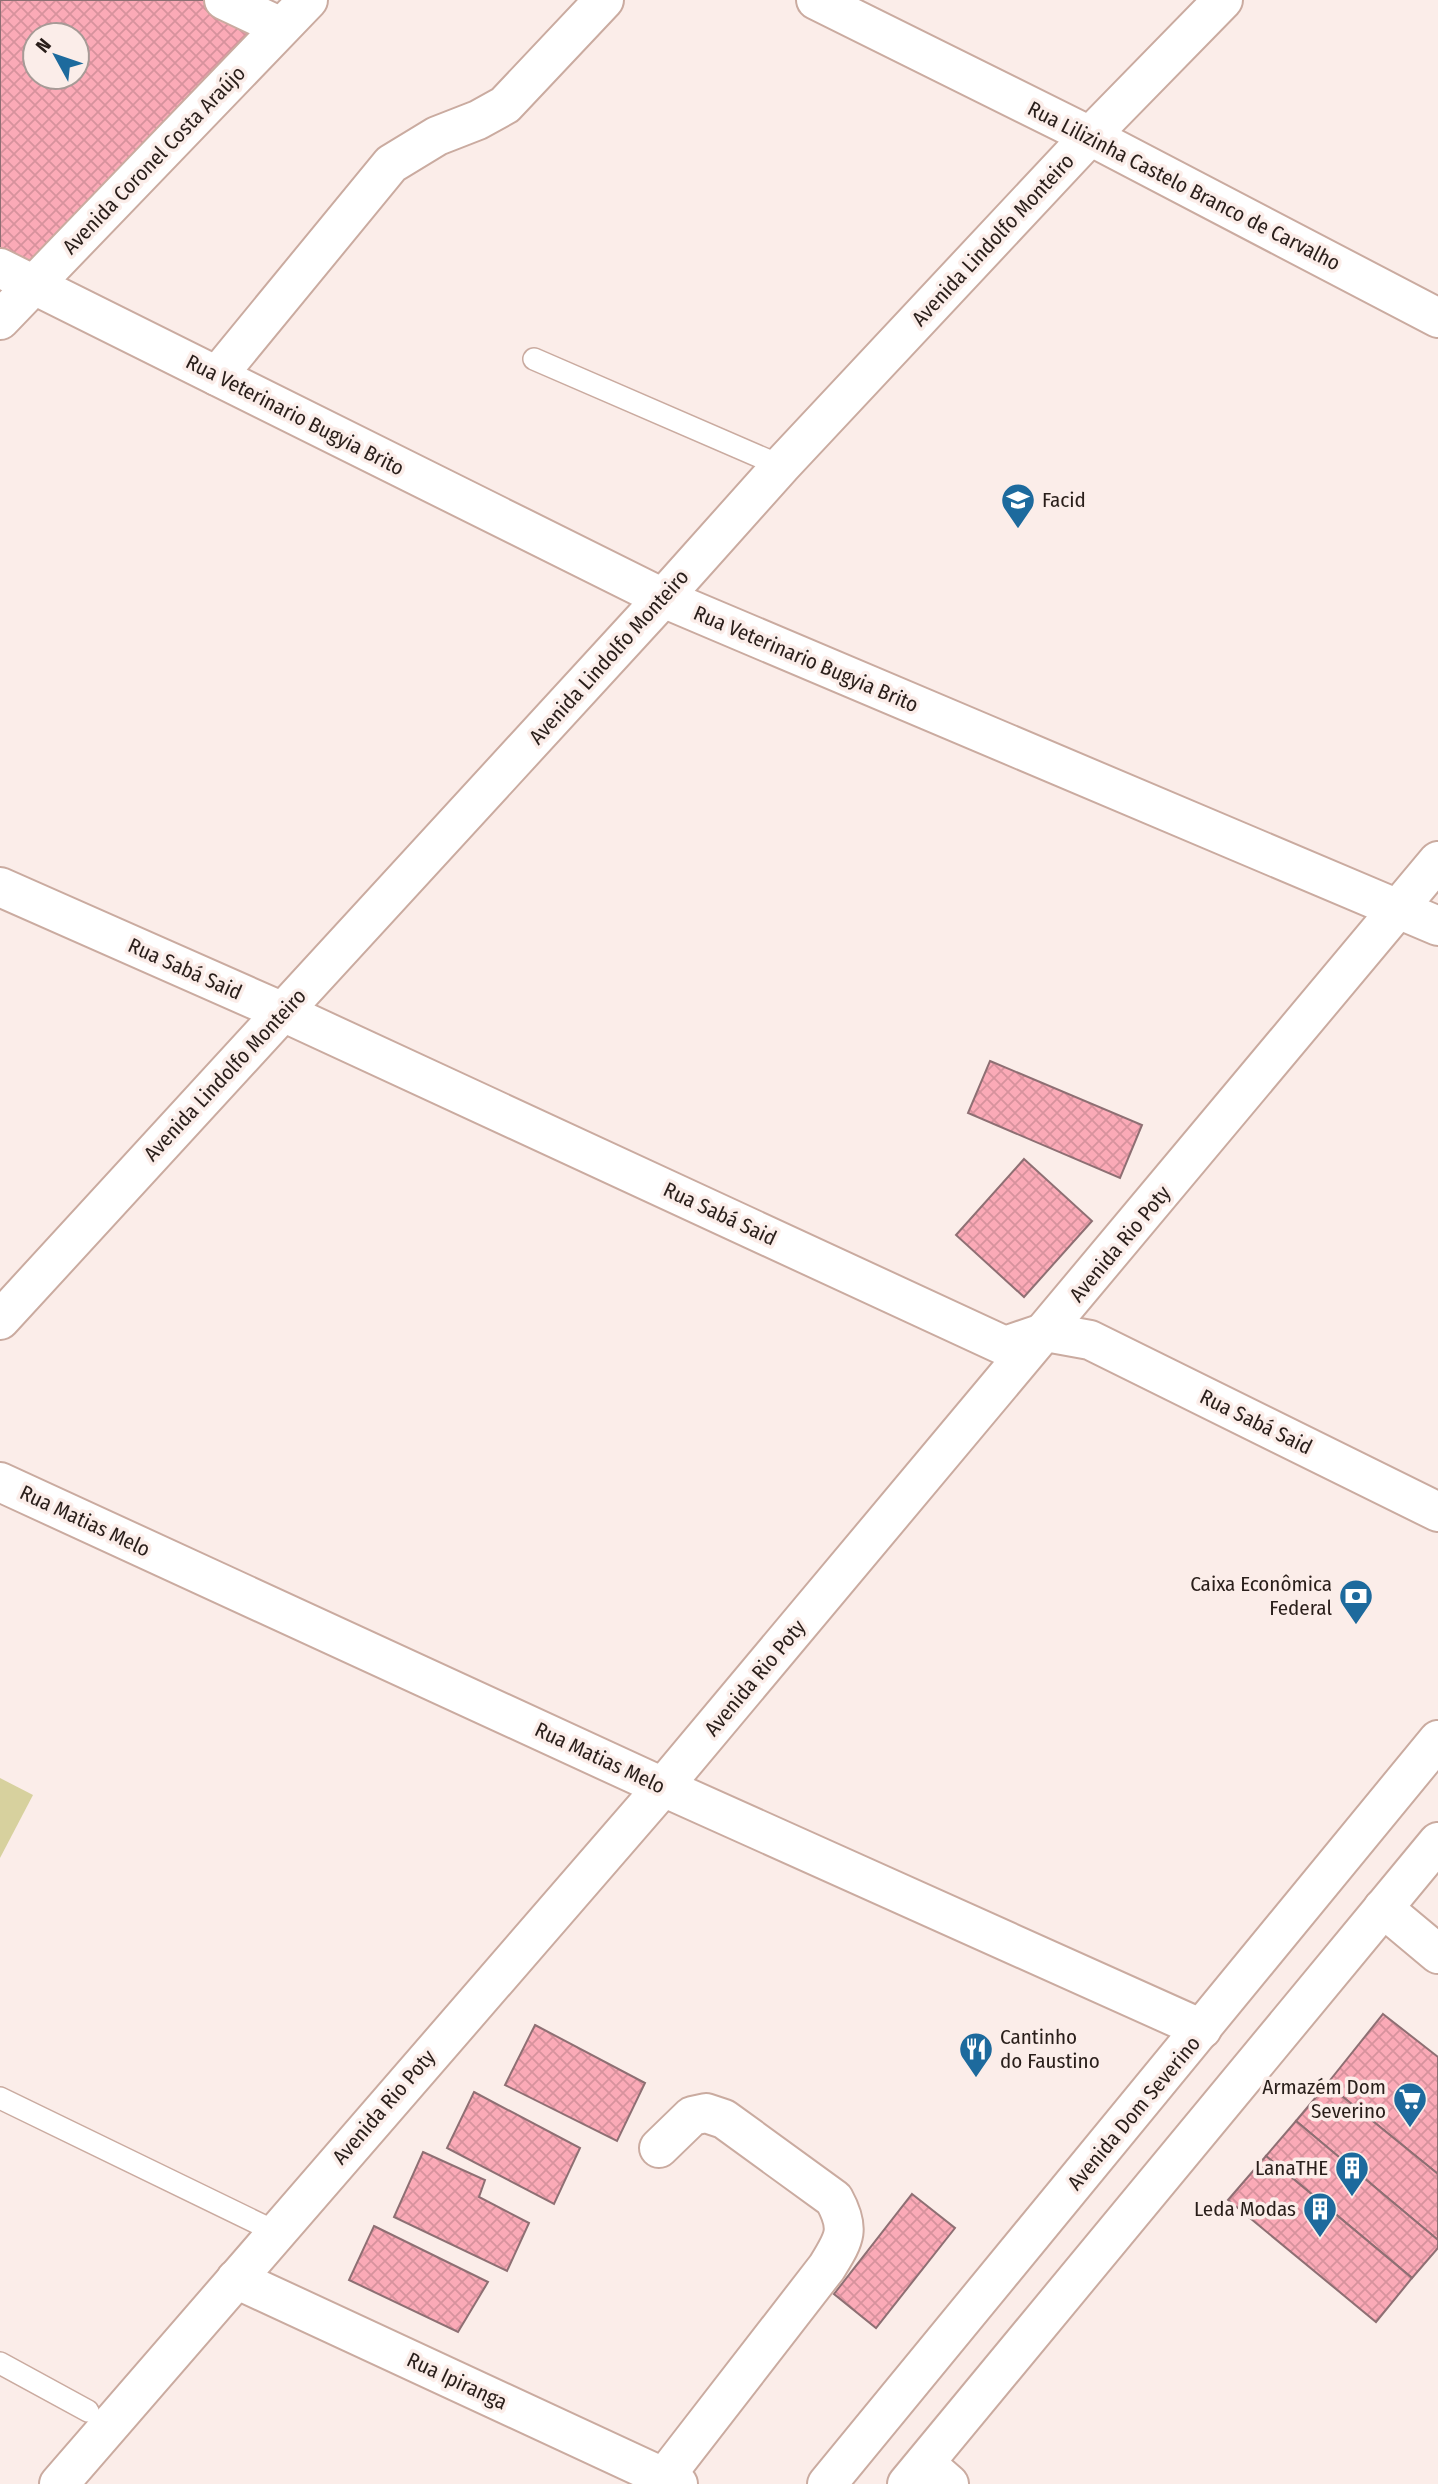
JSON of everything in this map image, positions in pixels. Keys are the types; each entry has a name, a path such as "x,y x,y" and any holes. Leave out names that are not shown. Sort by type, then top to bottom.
{"street":[{"path":"224,0 281,27"},
{"name":"Avenida Coronel Costa Araújo","path":"0,320 308,0"},
{"path":"217,376 391,164 437,136 478,120 505,104 604,0"},
{"name":"Rua Lilizinha Castelo Branco de Carvalho","path":"816,0 1090,136 1438,318"},
{"name":"Avenida Lindolfo Monteiro","path":"4,1307 283,1012 781,466 1090,136 1223,0"},
{"name":"Rua Veterinario Bugyia Brito","path":"0,268 663,598 1438,926"},
{"name":"Avenida Rio Poty","path":"59,2484 99,2417 236,2279 663,1787 1438,861"},
{"name":"Rua Sabá Said","path":"0,887 283,1012 1005,1346 1046,1332 1090,1340 1438,1512"},
{"name":"Rua Matias Melo","path":"0,1482 663,1787 1202,2029"},
{"name":"Avenida Dom Severino","path":"827,2484 1438,1740"},
{"path":"927,2477 1438,1842"},
{"path":"1383,1908 1438,1954"},
{"path":"659,2148 692,2116 706,2113 724,2119 834,2199 844,2218 844,2238 827,2267 667,2482"},
{"name":"Rua Ipiranga","path":"236,2279 667,2482"}],"lane":[{"path":"534,359 781,466"},
{"path":"0,2098 276,2232"},
{"path":"0,2363 99,2417"}],"shaded area":[{"path":"0,1778 33,1795 0,1858"}],"building":[{"path":"0,0 224,0 281,27 34,284 0,268"},
{"path":"990,1061 1142,1125 1120,1178 968,1113"},
{"path":"1024,1159 1092,1221 1024,1297 956,1235"},
{"name":"Armazém Dom Severino","path":"1383,2014 1438,2057 1438,2174 1327,2084"},
{"path":"535,2025 645,2083 617,2141 505,2085"},
{"name":"LanaTHE","path":"1327,2084 1438,2174 1438,2240 1296,2121"},
{"path":"474,2092 580,2148 554,2204 447,2148"},
{"name":"LanaTHE","path":"1296,2121 1438,2240 1438,2248 1412,2278 1266,2156"},
{"path":"423,2152 485,2180 479,2197 529,2223 507,2271 394,2217"},
{"name":"Leda Modas","path":"1266,2156 1412,2278 1376,2322 1228,2200"},
{"path":"912,2194 955,2228 876,2328 834,2294"},
{"path":"374,2226 488,2282 458,2332 349,2280"}],"place":[{"name":"Facid","path":"1018,530"},
{"name":"Caixa Econômica Federal","path":"1356,1626"},
{"name":"Cantinho do Faustino","path":"976,2079"},
{"name":"Armazém Dom Severino","path":"1410,2129"},
{"name":"LanaTHE","path":"1352,2198"},
{"name":"Leda Modas","path":"1320,2239"}]}
